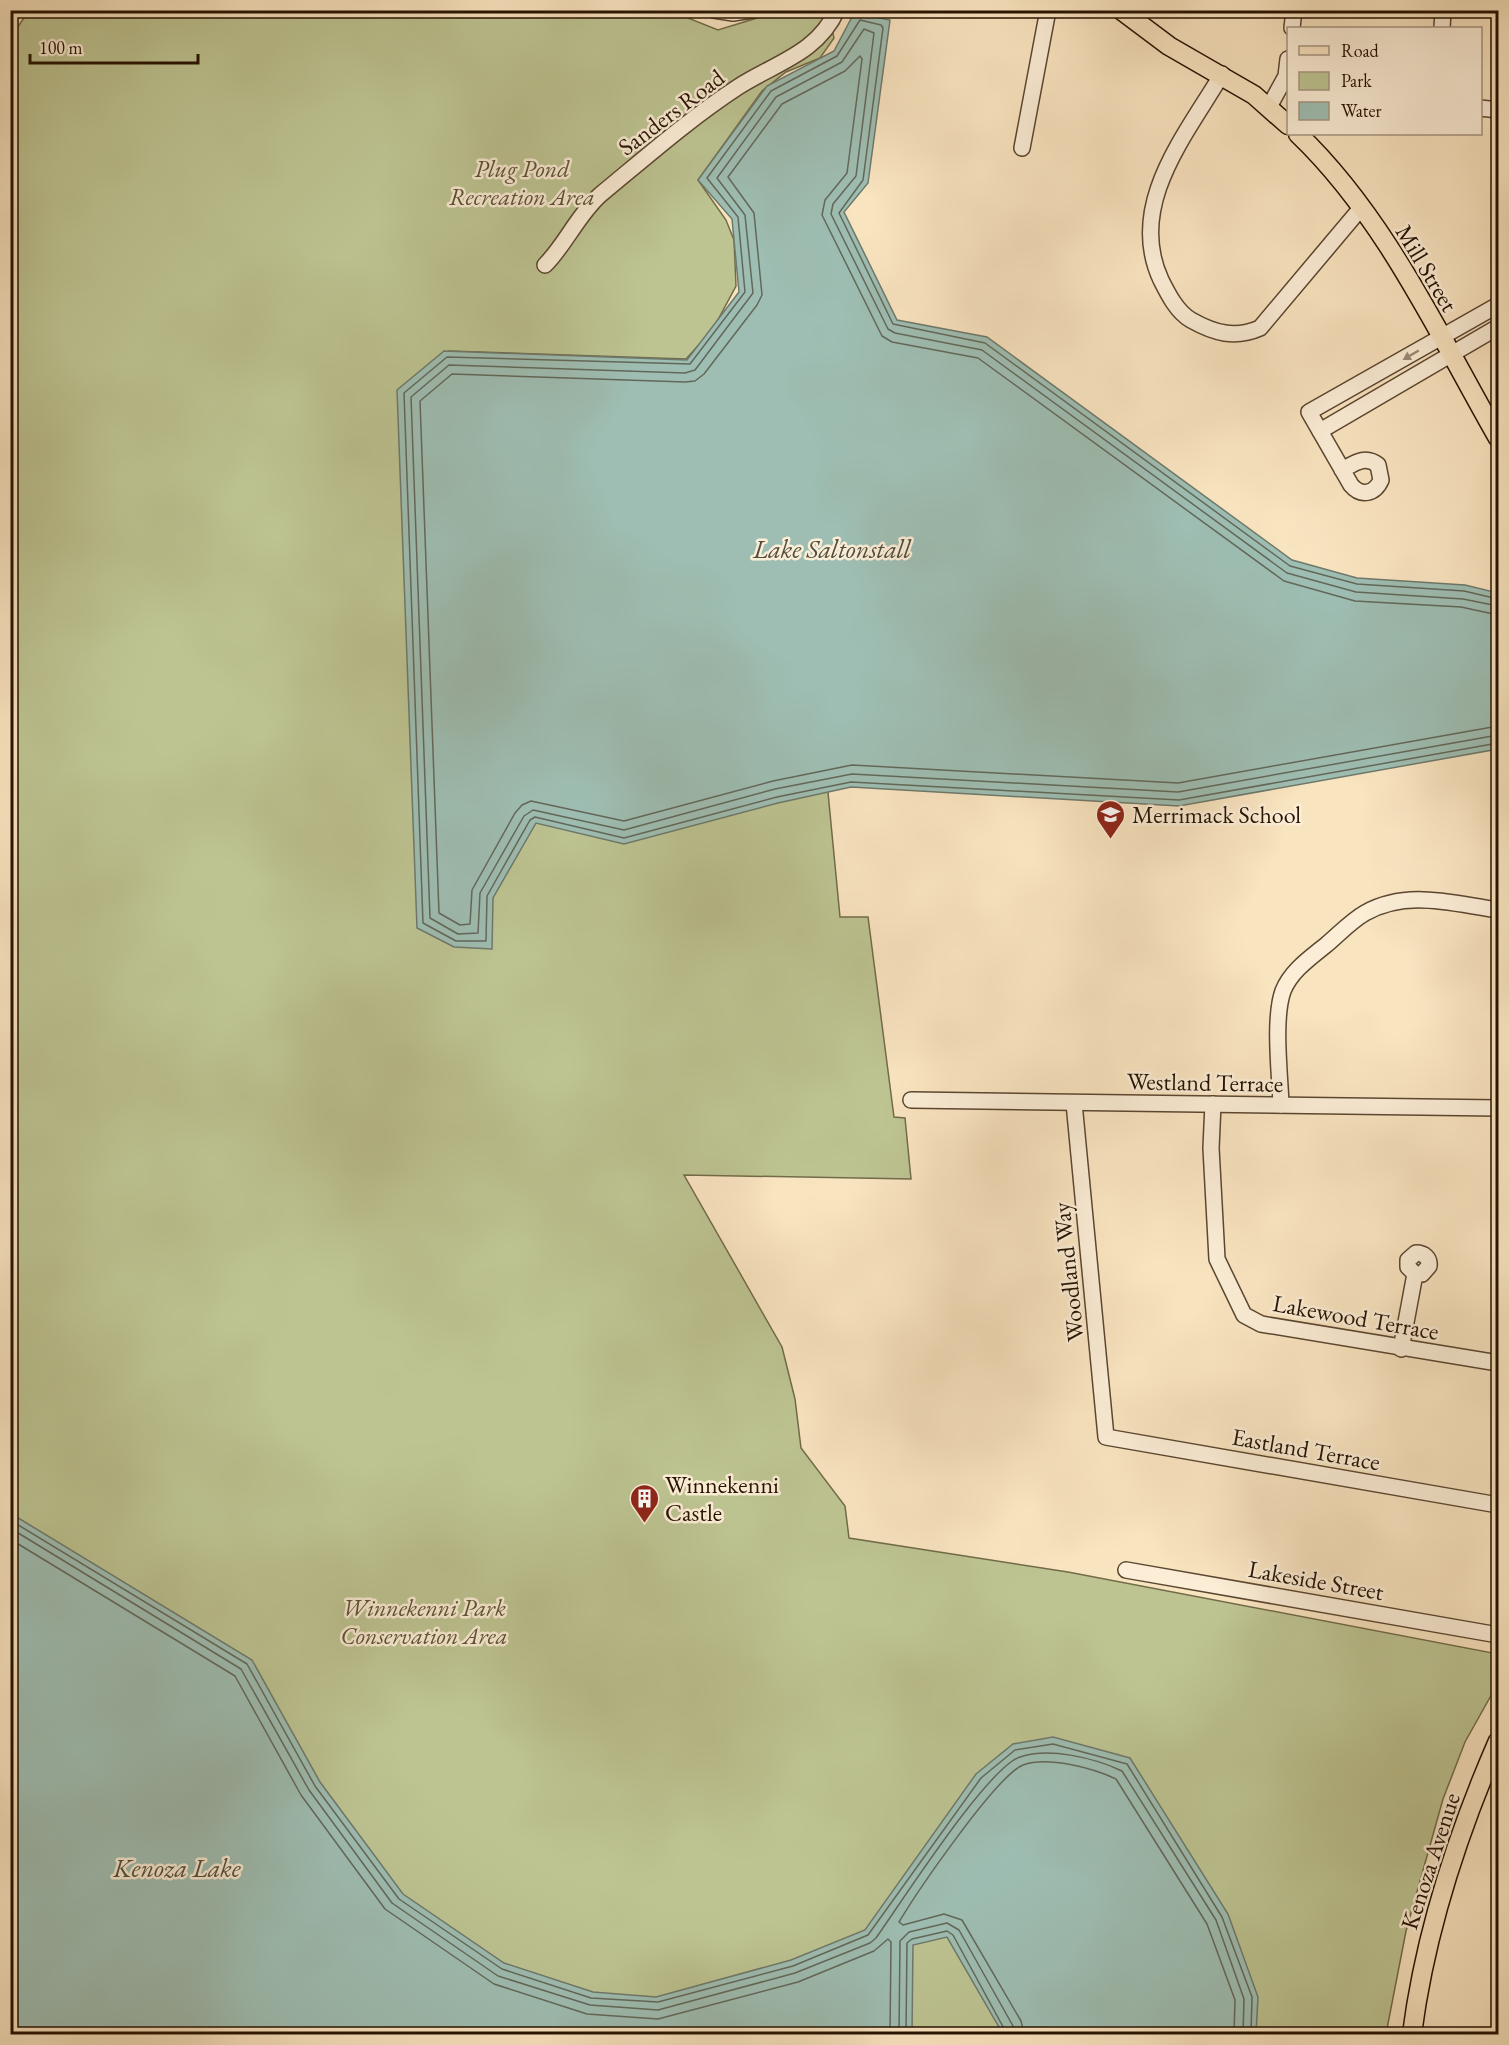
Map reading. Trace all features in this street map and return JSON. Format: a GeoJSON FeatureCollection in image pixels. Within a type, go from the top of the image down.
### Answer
{"type":"FeatureCollection","features":[{"type":"Feature","properties":{"kind":"main road"},"geometry":{"type":"LineString","coordinates":[[1120,10],[1138,16],[1170,46],[1221,74],[1269,107],[1287,124]]}},
{"type":"Feature","properties":{"kind":"main road","name":"Mill Street"},"geometry":{"type":"LineString","coordinates":[[1300,135],[1322,156],[1392,254],[1498,438]]}},
{"type":"Feature","properties":{"kind":"main road","name":"Kenoza Avenue"},"geometry":{"type":"LineString","coordinates":[[1412,2034],[1417,1996],[1436,1906],[1498,1741]]}},
{"type":"Feature","properties":{"kind":"street"},"geometry":{"type":"LineString","coordinates":[[714,10],[733,13],[752,10]]}},
{"type":"Feature","properties":{"kind":"street","name":"Sanders Road"},"geometry":{"type":"LineString","coordinates":[[545,265],[560,250],[585,209],[600,195],[739,87],[804,51],[818,40],[837,10]]}},
{"type":"Feature","properties":{"kind":"street"},"geometry":{"type":"LineString","coordinates":[[1022,148],[1048,10]]}},
{"type":"Feature","properties":{"kind":"street"},"geometry":{"type":"LineString","coordinates":[[1292,27],[1294,10]]}},
{"type":"Feature","properties":{"kind":"street"},"geometry":{"type":"LineString","coordinates":[[1442,27],[1443,10]]}},
{"type":"Feature","properties":{"kind":"street"},"geometry":{"type":"LineString","coordinates":[[1269,107],[1286,76],[1287,68]]}},
{"type":"Feature","properties":{"kind":"street"},"geometry":{"type":"LineString","coordinates":[[1221,74],[1173,154],[1157,188],[1151,219],[1152,249],[1156,269],[1168,294],[1186,317],[1205,328],[1228,334],[1244,334],[1260,327],[1361,208]]}},
{"type":"Feature","properties":{"kind":"street"},"geometry":{"type":"LineString","coordinates":[[1269,107],[1287,99]]}},
{"type":"Feature","properties":{"kind":"street"},"geometry":{"type":"LineString","coordinates":[[1482,108],[1498,110]]}},
{"type":"Feature","properties":{"kind":"street"},"geometry":{"type":"LineString","coordinates":[[1342,470],[1309,412],[1498,305]]}},
{"type":"Feature","properties":{"kind":"street"},"geometry":{"type":"LineString","coordinates":[[1320,431],[1498,327]]}},
{"type":"Feature","properties":{"kind":"street"},"geometry":{"type":"LineString","coordinates":[[1281,1105],[1278,1041],[1282,995],[1290,979],[1303,964],[1363,914],[1401,899],[1421,899],[1498,910]]}},
{"type":"Feature","properties":{"kind":"street","name":"Westland Terrace"},"geometry":{"type":"LineString","coordinates":[[910,1100],[1498,1108]]}},
{"type":"Feature","properties":{"kind":"street","name":"Woodland Way"},"geometry":{"type":"LineString","coordinates":[[1074,1103],[1106,1437]]}},
{"type":"Feature","properties":{"kind":"street","name":"Lakewood Terrace"},"geometry":{"type":"LineString","coordinates":[[1213,1104],[1211,1148],[1217,1258],[1244,1315],[1261,1324],[1498,1364]]}},
{"type":"Feature","properties":{"kind":"street"},"geometry":{"type":"LineString","coordinates":[[1401,1349],[1415,1274]]}},
{"type":"Feature","properties":{"kind":"street","name":"Eastland Terrace"},"geometry":{"type":"LineString","coordinates":[[1106,1437],[1498,1505]]}},
{"type":"Feature","properties":{"kind":"street","name":"Lakeside Street"},"geometry":{"type":"LineString","coordinates":[[1126,1570],[1498,1635]]}},
{"type":"Feature","properties":{"kind":"green space","name":"Winnekenni Park Conservation Area"},"geometry":{"type":"Polygon","coordinates":[[[29,10],[668,10],[718,30],[780,11],[828,11],[834,38],[820,58],[786,72],[762,91],[698,180],[726,220],[734,240],[736,286],[713,329],[686,359],[449,351],[433,361],[486,889],[533,810],[827,782],[840,917],[868,917],[894,1117],[905,1118],[911,1179],[684,1175],[782,1347],[795,1399],[801,1448],[845,1506],[849,1538],[1068,1572],[1498,1654],[1498,1683],[1465,1742],[1443,1799],[1406,1931],[1386,2034],[11,2034],[10,39],[29,10]]]}},
{"type":"Feature","properties":{"kind":"water","name":"Lake Saltonstall"},"geometry":{"type":"Polygon","coordinates":[[[854,13],[890,20],[868,183],[844,212],[897,320],[987,337],[1292,560],[1357,578],[1465,585],[1498,593],[1498,749],[1179,806],[851,787],[778,803],[624,844],[536,823],[493,898],[492,949],[454,947],[417,928],[397,390],[444,351],[687,360],[739,292],[732,219],[698,180],[767,86],[834,51],[854,13]]]}},
{"type":"Feature","properties":{"kind":"water","name":"Kenoza Lake"},"geometry":{"type":"Polygon","coordinates":[[[10,1513],[252,1660],[320,1782],[403,1894],[504,1963],[593,1992],[656,1997],[791,1960],[865,1930],[976,1774],[1013,1744],[1053,1737],[1130,1758],[1228,1914],[1258,1997],[1256,2034],[1003,2034],[947,1937],[913,1945],[912,2034],[11,2034],[10,1513]]]}},
{"type":"Feature","properties":{"kind":"place","name":"Merrimack School"},"geometry":{"type":"Point","coordinates":[1111,840]}},
{"type":"Feature","properties":{"kind":"place","name":"Winnekenni Castle"},"geometry":{"type":"Point","coordinates":[644,1524]}},
{"type":"Feature","properties":{"kind":"park label","name":"Plug Pond Recreation Area"},"geometry":{"type":"Point","coordinates":[522,182]}}]}
